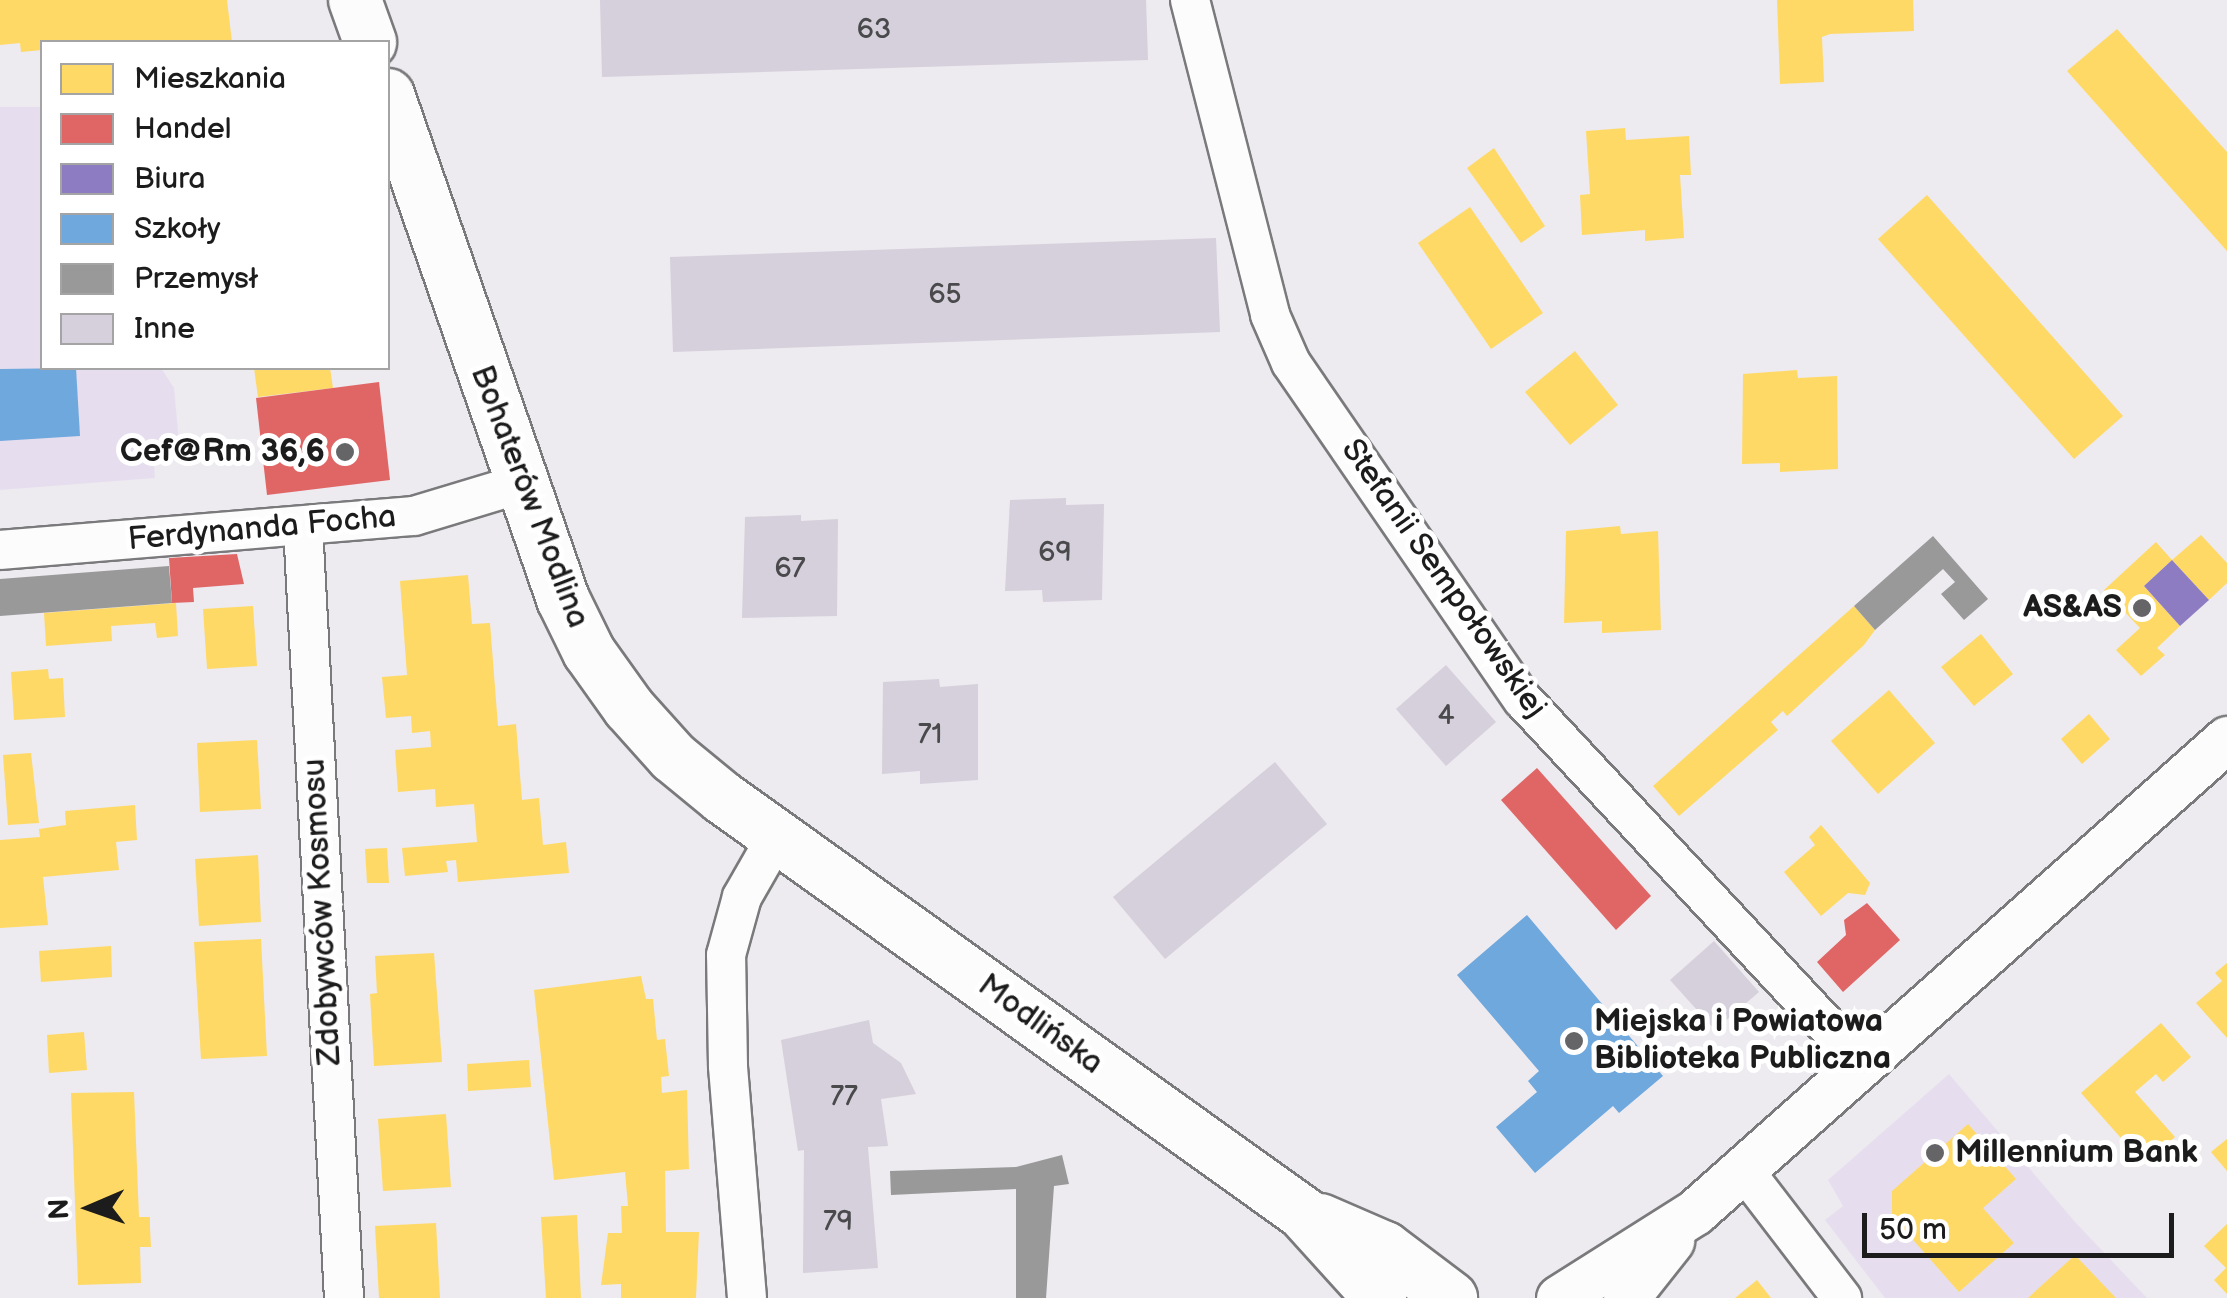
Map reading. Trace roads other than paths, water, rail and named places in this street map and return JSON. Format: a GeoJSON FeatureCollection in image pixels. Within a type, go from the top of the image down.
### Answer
{"type":"FeatureCollection","features":[{"type":"Feature","properties":{"kind":"main road"},"geometry":{"type":"LineString","coordinates":[[355,0],[369,40]]}},
{"type":"Feature","properties":{"kind":"main road","name":"Bohaterów Modlina"},"geometry":{"type":"LineString","coordinates":[[390,101],[520,484],[563,599],[589,652],[629,708],[673,758],[777,836]]}},
{"type":"Feature","properties":{"kind":"main road","name":"Modlińska"},"geometry":{"type":"LineString","coordinates":[[777,836],[1303,1214],[1380,1298]]}},
{"type":"Feature","properties":{"kind":"main road","name":"Modlińska"},"geometry":{"type":"LineString","coordinates":[[1303,1214],[1384,1248],[1451,1298]]}},
{"type":"Feature","properties":{"kind":"street","name":"Stefanii Sempołowskiej"},"geometry":{"type":"LineString","coordinates":[[1190,0],[1270,315],[1291,363],[1524,700],[1861,1063]]}},
{"type":"Feature","properties":{"kind":"street","name":"Ferdynanda Focha"},"geometry":{"type":"LineString","coordinates":[[0,550],[414,516],[520,484]]}},
{"type":"Feature","properties":{"kind":"street","name":"Zdobywców Kosmosu"},"geometry":{"type":"LineString","coordinates":[[302,526],[344,1298]]}},
{"type":"Feature","properties":{"kind":"street"},"geometry":{"type":"LineString","coordinates":[[1560,1298],[1694,1212],[2227,739]]}},
{"type":"Feature","properties":{"kind":"street"},"geometry":{"type":"LineString","coordinates":[[748,1298],[728,1066],[726,955],[742,897],[777,836]]}},
{"type":"Feature","properties":{"kind":"street"},"geometry":{"type":"LineString","coordinates":[[1743,1169],[1842,1298]]}},
{"type":"Feature","properties":{"kind":"street"},"geometry":{"type":"LineString","coordinates":[[1626,1298],[1694,1212]]}},
{"type":"Feature","properties":{"kind":"place","name":"Cef@Rm 36,6"},"geometry":{"type":"Point","coordinates":[345,452]}},
{"type":"Feature","properties":{"kind":"place","name":"AS&AS"},"geometry":{"type":"Point","coordinates":[2142,608]}},
{"type":"Feature","properties":{"kind":"place","name":"Miejska i Powiatowa Biblioteka Publiczna"},"geometry":{"type":"Point","coordinates":[1574,1041]}},
{"type":"Feature","properties":{"kind":"place","name":"Millennium Bank"},"geometry":{"type":"Point","coordinates":[1935,1153]}}]}
